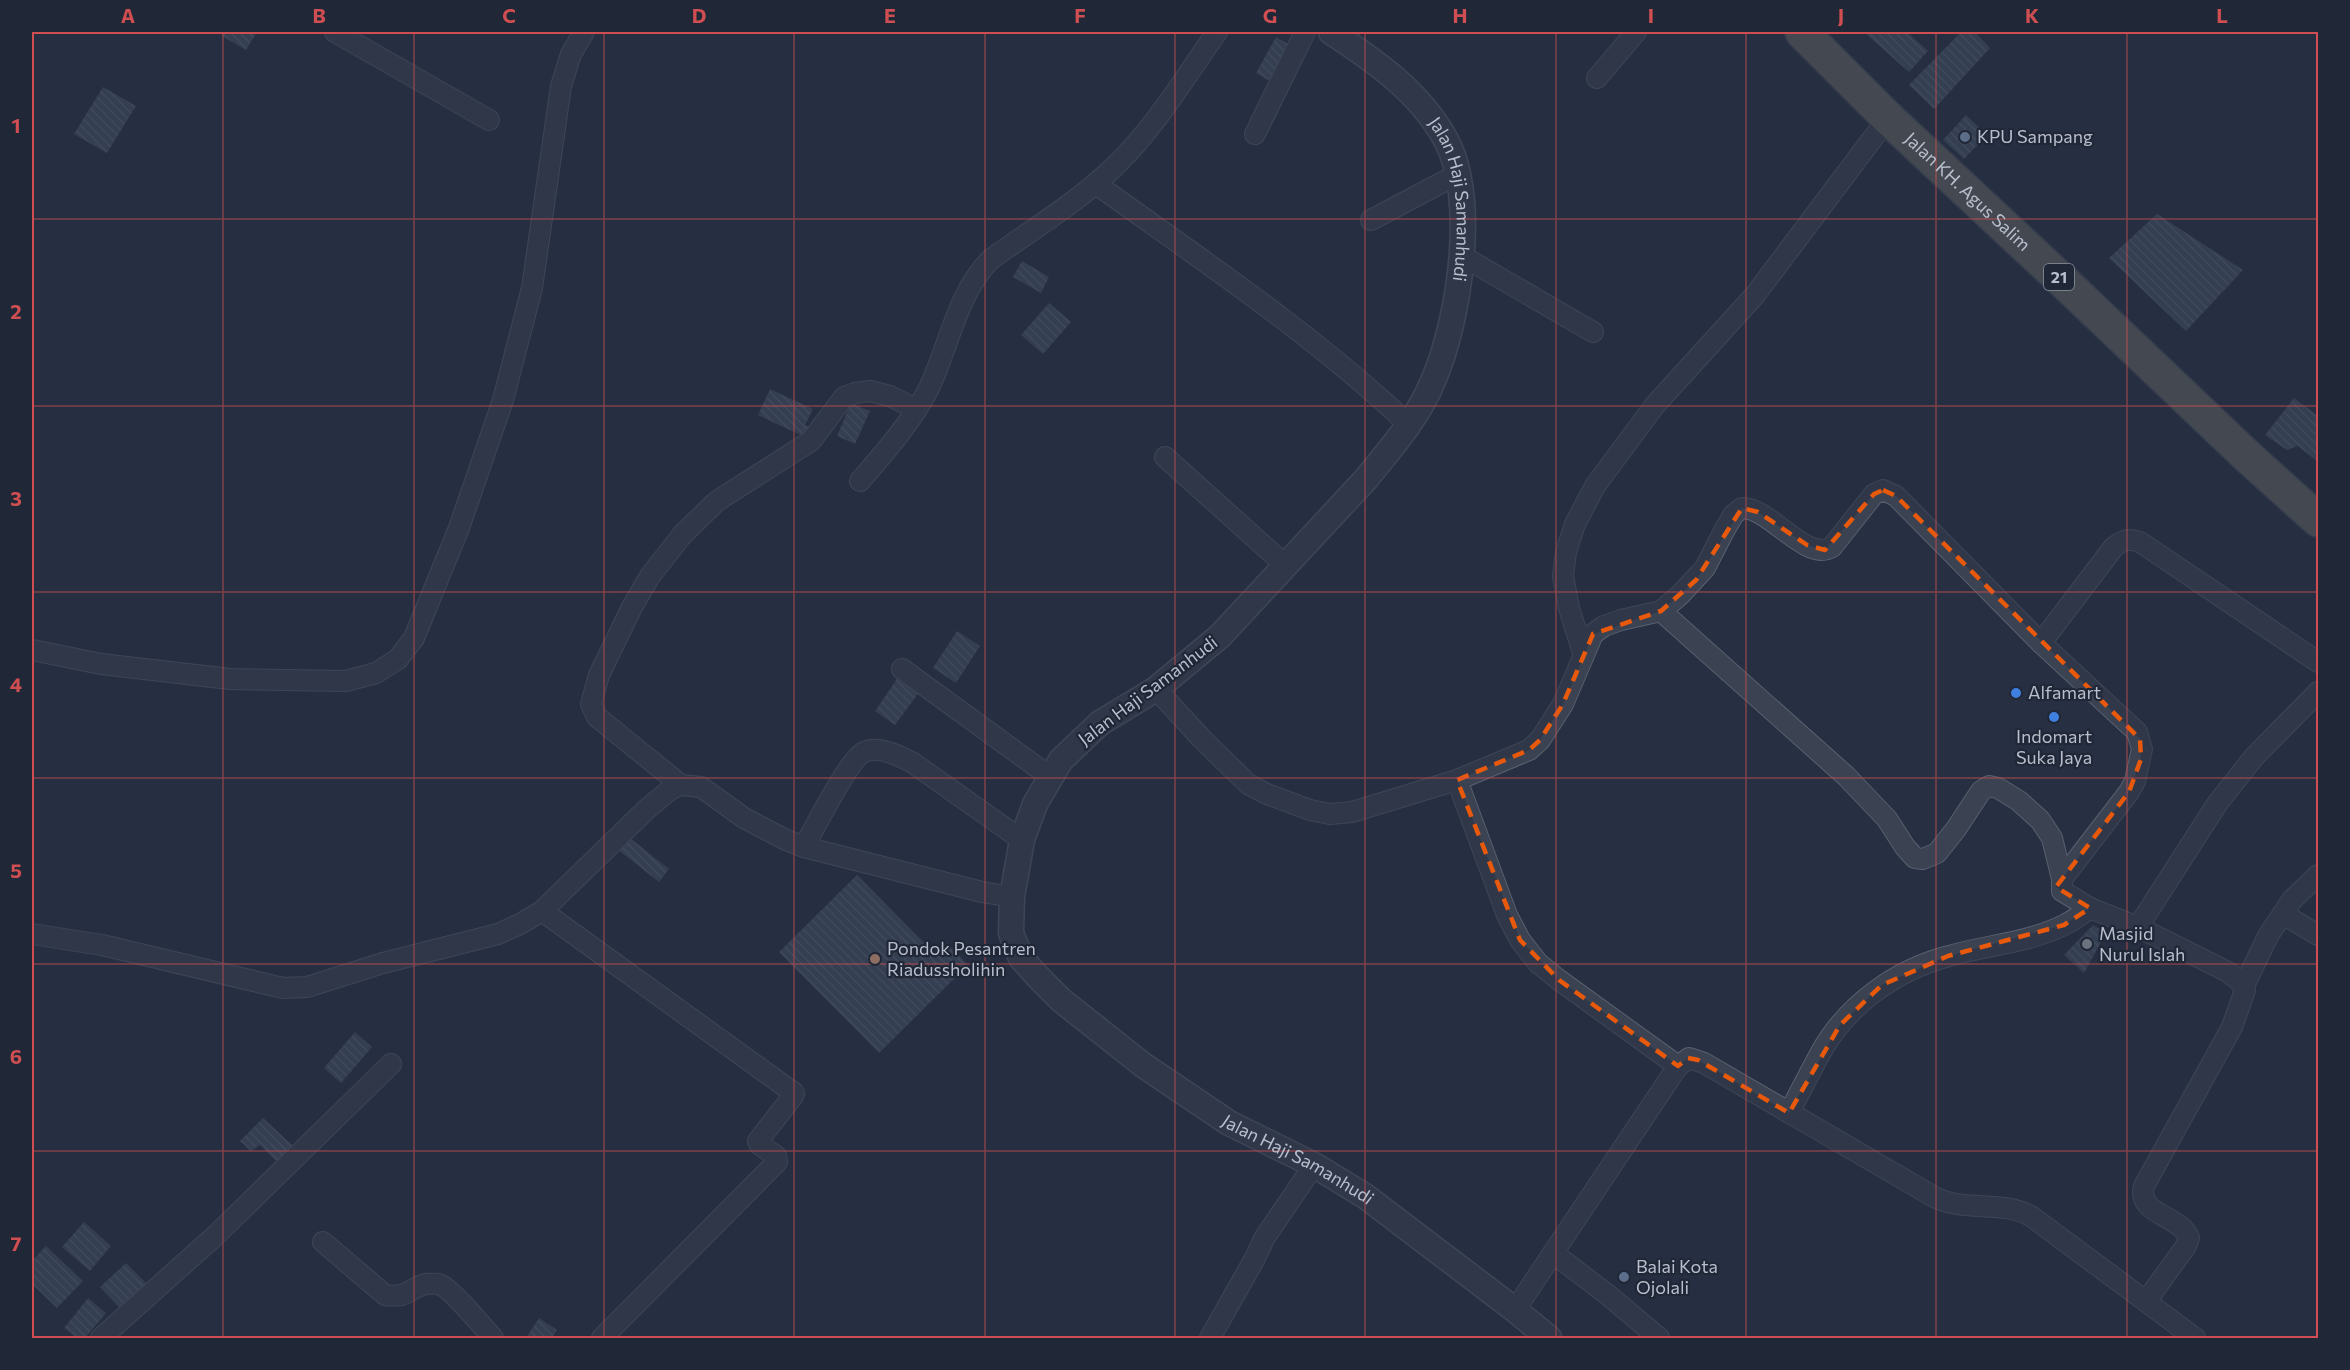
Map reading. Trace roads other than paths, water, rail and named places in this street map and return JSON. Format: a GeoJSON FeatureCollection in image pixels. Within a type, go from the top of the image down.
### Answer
{"type":"FeatureCollection","features":[{"type":"Feature","properties":{"kind":"highway","name":"Jalan KH. Agus Salim"},"geometry":{"type":"LineString","coordinates":[[1802,32],[1888,118],[2247,456],[2319,520]]}},
{"type":"Feature","properties":{"kind":"street"},"geometry":{"type":"LineString","coordinates":[[335,32],[489,120]]}},
{"type":"Feature","properties":{"kind":"street"},"geometry":{"type":"LineString","coordinates":[[32,650],[101,664],[230,679],[346,681],[376,673],[398,659],[414,638],[459,528],[503,400],[532,288],[561,86],[571,54],[584,32]]}},
{"type":"Feature","properties":{"kind":"street"},"geometry":{"type":"LineString","coordinates":[[860,481],[899,436],[916,409],[938,369],[966,295],[983,268],[999,253],[1096,184],[1118,164],[1141,138],[1216,32]]}},
{"type":"Feature","properties":{"kind":"street"},"geometry":{"type":"LineString","coordinates":[[1255,134],[1305,32]]}},
{"type":"Feature","properties":{"kind":"street","name":"Jalan Haji Samanhudi"},"geometry":{"type":"LineString","coordinates":[[1331,32],[1400,81],[1430,115],[1448,142],[1458,174],[1463,216],[1462,256],[1450,329],[1443,355],[1433,382],[1409,425],[1366,479],[1220,636],[1156,689],[1100,723],[1061,760],[1049,776],[1035,804],[1022,840],[1012,897],[1011,933],[1021,958],[1061,1000],[1186,1096],[1229,1123],[1314,1165],[1396,1218],[1549,1338]]}},
{"type":"Feature","properties":{"kind":"street"},"geometry":{"type":"LineString","coordinates":[[1597,78],[1636,32]]}},
{"type":"Feature","properties":{"kind":"street"},"geometry":{"type":"LineString","coordinates":[[1583,653],[1569,608],[1563,576],[1566,552],[1575,524],[1595,486],[1655,405],[1755,295],[1888,118]]}},
{"type":"Feature","properties":{"kind":"street"},"geometry":{"type":"LineString","coordinates":[[1371,220],[1458,174]]}},
{"type":"Feature","properties":{"kind":"street"},"geometry":{"type":"LineString","coordinates":[[1096,184],[1302,333],[1362,380],[1409,425]]}},
{"type":"Feature","properties":{"kind":"street"},"geometry":{"type":"LineString","coordinates":[[1462,256],[1593,332]]}},
{"type":"Feature","properties":{"kind":"street"},"geometry":{"type":"LineString","coordinates":[[681,786],[597,717],[591,704],[599,675],[615,638],[650,576],[683,534],[717,501],[811,441],[844,398],[855,393],[870,391],[890,396],[916,409]]}},
{"type":"Feature","properties":{"kind":"street"},"geometry":{"type":"LineString","coordinates":[[1165,457],[1285,565]]}},
{"type":"Feature","properties":{"kind":"street"},"geometry":{"type":"LineString","coordinates":[[1156,689],[1218,756],[1248,784],[1267,794],[1311,810],[1330,814],[1352,812],[1457,780],[1520,754],[1540,740],[1563,704],[1593,634],[1604,626],[1621,620],[1661,611],[1696,580],[1705,568],[1730,521],[1742,508],[1758,512],[1807,546],[1825,550],[1832,547],[1870,497],[1882,490],[1896,495],[2041,643],[2137,732],[2142,749],[2135,781],[2062,879]]}},
{"type":"Feature","properties":{"kind":"street"},"geometry":{"type":"LineString","coordinates":[[2041,643],[2113,548],[2124,540],[2133,539],[2319,662]]}},
{"type":"Feature","properties":{"kind":"street"},"geometry":{"type":"LineString","coordinates":[[1661,611],[1846,776],[1887,819],[1915,858],[1923,859],[1937,853],[1981,791],[1993,786],[2019,801],[2048,829],[2062,879],[2062,891],[2090,908],[2138,927],[2228,972],[2244,986]]}},
{"type":"Feature","properties":{"kind":"street"},"geometry":{"type":"LineString","coordinates":[[903,669],[1049,776]]}},
{"type":"Feature","properties":{"kind":"street"},"geometry":{"type":"LineString","coordinates":[[2138,927],[2217,804],[2254,757],[2319,692]]}},
{"type":"Feature","properties":{"kind":"street"},"geometry":{"type":"LineString","coordinates":[[804,847],[845,774],[858,756],[867,751],[900,756],[913,763],[1022,840]]}},
{"type":"Feature","properties":{"kind":"street"},"geometry":{"type":"LineString","coordinates":[[1457,780],[1507,915],[1520,940],[1538,963],[1559,980],[1678,1066]]}},
{"type":"Feature","properties":{"kind":"street"},"geometry":{"type":"LineString","coordinates":[[32,934],[102,945],[283,988],[307,987],[383,963],[498,934],[542,910],[648,808],[671,789],[681,786],[700,787],[744,818],[804,847],[982,892],[1012,897]]}},
{"type":"Feature","properties":{"kind":"street"},"geometry":{"type":"LineString","coordinates":[[2147,1300],[2186,1246],[2189,1238],[2181,1226],[2144,1201],[2144,1186],[2232,1027],[2245,995],[2244,986],[2268,936],[2292,900],[2319,874]]}},
{"type":"Feature","properties":{"kind":"street"},"geometry":{"type":"LineString","coordinates":[[1789,1113],[1822,1050],[1840,1025],[1882,985],[1909,971],[1948,956],[2025,939],[2064,925],[2090,908]]}},
{"type":"Feature","properties":{"kind":"street"},"geometry":{"type":"LineString","coordinates":[[542,910],[794,1092],[758,1141],[776,1156],[777,1162],[602,1338]]}},
{"type":"Feature","properties":{"kind":"street"},"geometry":{"type":"LineString","coordinates":[[2283,914],[2319,935]]}},
{"type":"Feature","properties":{"kind":"street"},"geometry":{"type":"LineString","coordinates":[[1515,1310],[1678,1066],[1686,1059],[1698,1060],[1947,1203],[1998,1206],[2020,1210],[2147,1300],[2195,1338]]}},
{"type":"Feature","properties":{"kind":"street"},"geometry":{"type":"LineString","coordinates":[[101,1338],[215,1236],[391,1065]]}},
{"type":"Feature","properties":{"kind":"street"},"geometry":{"type":"LineString","coordinates":[[1210,1338],[1265,1237],[1314,1165]]}},
{"type":"Feature","properties":{"kind":"street"},"geometry":{"type":"LineString","coordinates":[[323,1242],[385,1295],[408,1294],[425,1284],[439,1284],[493,1338]]}},
{"type":"Feature","properties":{"kind":"street"},"geometry":{"type":"LineString","coordinates":[[1553,1253],[1659,1338]]}},
{"type":"Feature","properties":{"kind":"place","name":"KPU Sampang"},"geometry":{"type":"Point","coordinates":[1965,137]}},
{"type":"Feature","properties":{"kind":"place","name":"Alfamart"},"geometry":{"type":"Point","coordinates":[2016,693]}},
{"type":"Feature","properties":{"kind":"place","name":"Indomart Suka Jaya"},"geometry":{"type":"Point","coordinates":[2054,717]}},
{"type":"Feature","properties":{"kind":"place","name":"Masjid Nurul Islah"},"geometry":{"type":"Point","coordinates":[2087,944]}},
{"type":"Feature","properties":{"kind":"place","name":"Pondok Pesantren Riadussholihin"},"geometry":{"type":"Point","coordinates":[875,959]}},
{"type":"Feature","properties":{"kind":"place","name":"Balai Kota Ojolali"},"geometry":{"type":"Point","coordinates":[1624,1277]}}]}
